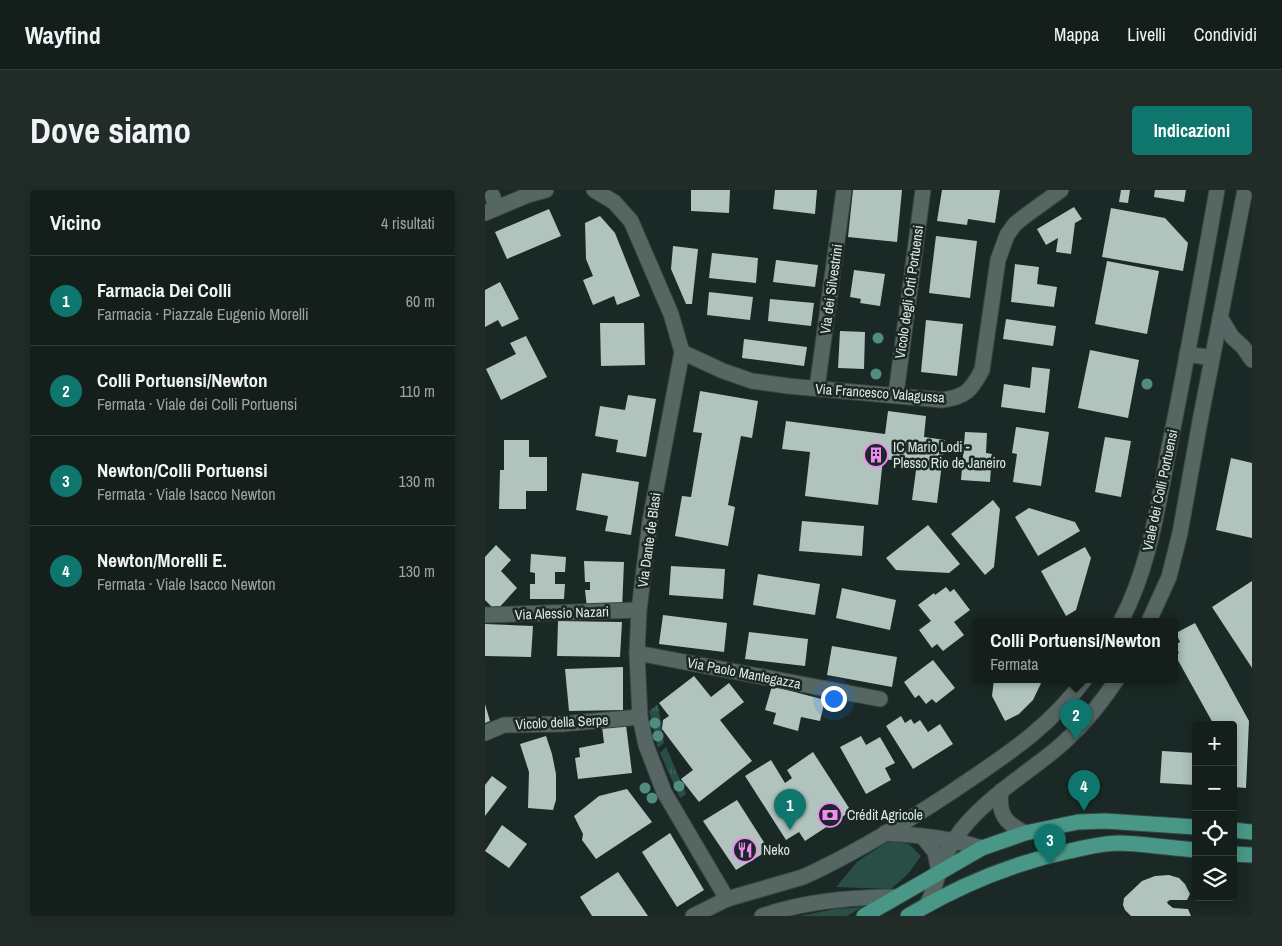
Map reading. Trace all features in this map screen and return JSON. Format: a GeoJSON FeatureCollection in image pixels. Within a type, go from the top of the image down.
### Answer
{"type":"FeatureCollection","features":[{"type":"Feature","properties":{"kind":"main road"},"geometry":{"type":"LineString","coordinates":[[865,916],[982,848],[1025,833],[1092,821],[1192,826]]}},
{"type":"Feature","properties":{"kind":"main road"},"geometry":{"type":"LineString","coordinates":[[1237,830],[1252,832]]}},
{"type":"Feature","properties":{"kind":"main road"},"geometry":{"type":"LineString","coordinates":[[908,916],[927,904],[1005,869],[1037,859],[1096,845],[1121,843],[1192,850]]}},
{"type":"Feature","properties":{"kind":"main road"},"geometry":{"type":"LineString","coordinates":[[1237,854],[1252,856]]}},
{"type":"Feature","properties":{"kind":"street"},"geometry":{"type":"LineString","coordinates":[[490,190],[491,211],[546,190]]}},
{"type":"Feature","properties":{"kind":"street","name":"Via Dante de Blasi"},"geometry":{"type":"LineString","coordinates":[[594,190],[614,202],[631,221],[671,314],[683,352],[650,521],[639,610],[637,653],[641,717],[651,762],[664,792],[727,899]]}},
{"type":"Feature","properties":{"kind":"street","name":"Via dei Silvestrini"},"geometry":{"type":"LineString","coordinates":[[817,388],[844,190]]}},
{"type":"Feature","properties":{"kind":"street","name":"Vicolo degli Orti Portuensi"},"geometry":{"type":"LineString","coordinates":[[896,394],[923,190]]}},
{"type":"Feature","properties":{"kind":"street","name":"Via Francesco Valagussa"},"geometry":{"type":"LineString","coordinates":[[683,352],[743,378],[766,383],[896,394],[942,400],[965,394],[975,384],[982,370],[998,260],[1007,235],[1015,224],[1061,190]]}},
{"type":"Feature","properties":{"kind":"street","name":"Viale dei Colli Portuensi"},"geometry":{"type":"LineString","coordinates":[[1122,618],[1137,587],[1146,558],[1187,354],[1217,190]]}},
{"type":"Feature","properties":{"kind":"street","name":"Viale dei Colli Portuensi"},"geometry":{"type":"LineString","coordinates":[[1150,618],[1173,564],[1219,317],[1245,190]]}},
{"type":"Feature","properties":{"kind":"street"},"geometry":{"type":"LineString","coordinates":[[1219,317],[1232,337],[1243,347],[1252,360]]}},
{"type":"Feature","properties":{"kind":"street"},"geometry":{"type":"LineString","coordinates":[[1187,354],[1212,358]]}},
{"type":"Feature","properties":{"kind":"street","name":"Via Alessio Nazari"},"geometry":{"type":"LineString","coordinates":[[485,615],[639,610]]}},
{"type":"Feature","properties":{"kind":"street","name":"Via Paolo Mantegazza"},"geometry":{"type":"LineString","coordinates":[[637,653],[880,699]]}},
{"type":"Feature","properties":{"kind":"street"},"geometry":{"type":"LineString","coordinates":[[693,916],[727,899],[803,877],[837,861],[919,814],[1019,746],[1048,722],[1082,683]]}},
{"type":"Feature","properties":{"kind":"street"},"geometry":{"type":"LineString","coordinates":[[927,904],[954,840],[973,817],[1001,791],[1069,738],[1096,708],[1114,683]]}},
{"type":"Feature","properties":{"kind":"street","name":"Vicolo della Serpe"},"geometry":{"type":"LineString","coordinates":[[485,733],[505,725],[561,724],[641,717]]}},
{"type":"Feature","properties":{"kind":"street"},"geometry":{"type":"LineString","coordinates":[[1001,791],[1001,806],[1005,819],[1025,833]]}},
{"type":"Feature","properties":{"kind":"street"},"geometry":{"type":"LineString","coordinates":[[885,833],[954,840],[982,848]]}},
{"type":"Feature","properties":{"kind":"street"},"geometry":{"type":"LineString","coordinates":[[923,836],[935,852],[939,872]]}},
{"type":"Feature","properties":{"kind":"street"},"geometry":{"type":"LineString","coordinates":[[762,916],[816,903],[849,898],[895,897]]}},
{"type":"Feature","properties":{"kind":"green space"},"geometry":{"type":"Polygon","coordinates":[[[658,704],[664,743],[658,748],[649,711],[658,704]]]}},
{"type":"Feature","properties":{"kind":"green space"},"geometry":{"type":"Polygon","coordinates":[[[666,747],[686,794],[680,798],[660,753],[666,747]]]}},
{"type":"Feature","properties":{"kind":"green space"},"geometry":{"type":"Polygon","coordinates":[[[889,841],[909,844],[921,856],[908,874],[891,889],[836,887],[858,861],[889,841]]]}},
{"type":"Feature","properties":{"kind":"green space"},"geometry":{"type":"Polygon","coordinates":[[[862,907],[847,916],[799,916],[835,909],[862,907]]]}},
{"type":"Feature","properties":{"kind":"building"},"geometry":{"type":"Polygon","coordinates":[[[691,190],[730,190],[729,213],[691,211],[691,190]]]}},
{"type":"Feature","properties":{"kind":"building"},"geometry":{"type":"Polygon","coordinates":[[[775,190],[817,190],[815,214],[773,209],[775,190]]]}},
{"type":"Feature","properties":{"kind":"building"},"geometry":{"type":"Polygon","coordinates":[[[853,190],[902,190],[897,242],[848,237],[853,190]]]}},
{"type":"Feature","properties":{"kind":"building"},"geometry":{"type":"Polygon","coordinates":[[[942,190],[1000,190],[995,223],[968,219],[967,225],[937,221],[942,190]]]}},
{"type":"Feature","properties":{"kind":"building"},"geometry":{"type":"Polygon","coordinates":[[[1121,190],[1130,190],[1128,203],[1119,202],[1121,190]]]}},
{"type":"Feature","properties":{"kind":"building"},"geometry":{"type":"Polygon","coordinates":[[[1155,190],[1186,190],[1184,202],[1154,197],[1155,190]]]}},
{"type":"Feature","properties":{"kind":"building"},"geometry":{"type":"Polygon","coordinates":[[[1074,207],[1082,219],[1075,223],[1071,254],[1056,252],[1058,238],[1046,245],[1037,229],[1074,207]]]}},
{"type":"Feature","properties":{"kind":"building"},"geometry":{"type":"Polygon","coordinates":[[[1111,208],[1165,218],[1188,243],[1183,271],[1102,257],[1111,208]]]}},
{"type":"Feature","properties":{"kind":"building"},"geometry":{"type":"Polygon","coordinates":[[[549,209],[561,236],[507,259],[495,232],[549,209]]]}},
{"type":"Feature","properties":{"kind":"building"},"geometry":{"type":"Polygon","coordinates":[[[600,216],[615,233],[640,296],[617,305],[614,296],[593,305],[583,280],[593,276],[586,259],[585,223],[600,216]]]}},
{"type":"Feature","properties":{"kind":"building"},"geometry":{"type":"Polygon","coordinates":[[[936,236],[977,241],[970,298],[929,293],[936,236]]]}},
{"type":"Feature","properties":{"kind":"building"},"geometry":{"type":"Polygon","coordinates":[[[673,246],[698,249],[692,304],[686,304],[671,269],[673,246]]]}},
{"type":"Feature","properties":{"kind":"building"},"geometry":{"type":"Polygon","coordinates":[[[712,253],[758,258],[756,283],[709,278],[712,253]]]}},
{"type":"Feature","properties":{"kind":"building"},"geometry":{"type":"Polygon","coordinates":[[[776,260],[818,265],[815,287],[773,282],[776,260]]]}},
{"type":"Feature","properties":{"kind":"building"},"geometry":{"type":"Polygon","coordinates":[[[1107,261],[1159,271],[1147,334],[1095,324],[1107,261]]]}},
{"type":"Feature","properties":{"kind":"building"},"geometry":{"type":"Polygon","coordinates":[[[1015,264],[1039,267],[1037,284],[1057,287],[1054,307],[1011,302],[1015,264]]]}},
{"type":"Feature","properties":{"kind":"building"},"geometry":{"type":"Polygon","coordinates":[[[854,270],[885,274],[880,306],[860,303],[861,299],[850,297],[854,270]]]}},
{"type":"Feature","properties":{"kind":"building"},"geometry":{"type":"Polygon","coordinates":[[[500,282],[519,319],[502,327],[498,320],[485,327],[485,290],[500,282]]]}},
{"type":"Feature","properties":{"kind":"building"},"geometry":{"type":"Polygon","coordinates":[[[709,292],[753,297],[750,320],[707,315],[709,292]]]}},
{"type":"Feature","properties":{"kind":"building"},"geometry":{"type":"Polygon","coordinates":[[[770,299],[814,303],[811,326],[768,321],[770,299]]]}},
{"type":"Feature","properties":{"kind":"building"},"geometry":{"type":"Polygon","coordinates":[[[1006,319],[1056,326],[1053,346],[1003,339],[1006,319]]]}},
{"type":"Feature","properties":{"kind":"building"},"geometry":{"type":"Polygon","coordinates":[[[926,320],[963,324],[957,376],[921,372],[926,320]]]}},
{"type":"Feature","properties":{"kind":"building"},"geometry":{"type":"Polygon","coordinates":[[[600,323],[644,323],[645,365],[601,366],[600,323]]]}},
{"type":"Feature","properties":{"kind":"building"},"geometry":{"type":"Polygon","coordinates":[[[840,331],[865,332],[864,369],[838,368],[840,331]]]}},
{"type":"Feature","properties":{"kind":"building"},"geometry":{"type":"Polygon","coordinates":[[[526,336],[547,377],[501,400],[486,369],[516,354],[510,343],[526,336]]]}},
{"type":"Feature","properties":{"kind":"building"},"geometry":{"type":"Polygon","coordinates":[[[744,339],[807,347],[804,366],[742,358],[744,339]]]}},
{"type":"Feature","properties":{"kind":"building"},"geometry":{"type":"Polygon","coordinates":[[[1090,350],[1139,360],[1128,418],[1078,408],[1090,350]]]}},
{"type":"Feature","properties":{"kind":"building"},"geometry":{"type":"Polygon","coordinates":[[[1032,367],[1050,369],[1045,413],[1001,407],[1004,384],[1030,388],[1032,367]]]}},
{"type":"Feature","properties":{"kind":"building"},"geometry":{"type":"Polygon","coordinates":[[[700,391],[758,401],[752,438],[741,436],[728,505],[735,507],[728,546],[675,536],[682,496],[691,497],[702,433],[693,432],[700,391]]]}},
{"type":"Feature","properties":{"kind":"building"},"geometry":{"type":"Polygon","coordinates":[[[628,395],[656,399],[646,457],[616,452],[618,440],[595,436],[600,406],[625,410],[628,395]]]}},
{"type":"Feature","properties":{"kind":"building","name":"IC Mario Lodi - Plesso Rio de Janeiro"},"geometry":{"type":"Polygon","coordinates":[[[888,411],[926,416],[924,437],[945,440],[937,503],[912,500],[917,463],[883,459],[878,505],[805,496],[810,452],[782,449],[786,421],[885,434],[888,411]]]}},
{"type":"Feature","properties":{"kind":"building"},"geometry":{"type":"Polygon","coordinates":[[[1016,427],[1049,432],[1041,486],[1013,482],[1017,454],[1012,453],[1016,427]]]}},
{"type":"Feature","properties":{"kind":"building"},"geometry":{"type":"Polygon","coordinates":[[[965,432],[987,433],[986,453],[992,454],[990,482],[961,480],[965,432]]]}},
{"type":"Feature","properties":{"kind":"building"},"geometry":{"type":"Polygon","coordinates":[[[1105,437],[1131,441],[1121,497],[1095,492],[1105,437]]]}},
{"type":"Feature","properties":{"kind":"building"},"geometry":{"type":"Polygon","coordinates":[[[504,440],[529,440],[529,457],[547,457],[547,491],[526,491],[526,509],[499,509],[500,470],[504,470],[504,440]]]}},
{"type":"Feature","properties":{"kind":"building"},"geometry":{"type":"Polygon","coordinates":[[[1231,458],[1252,463],[1252,538],[1216,530],[1231,458]]]}},
{"type":"Feature","properties":{"kind":"building"},"geometry":{"type":"Polygon","coordinates":[[[582,473],[639,482],[631,535],[605,531],[608,516],[576,510],[582,473]]]}},
{"type":"Feature","properties":{"kind":"building"},"geometry":{"type":"Polygon","coordinates":[[[993,500],[1000,509],[994,567],[985,575],[951,534],[993,500]]]}},
{"type":"Feature","properties":{"kind":"building"},"geometry":{"type":"Polygon","coordinates":[[[1029,508],[1075,522],[1080,531],[1038,556],[1015,517],[1029,508]]]}},
{"type":"Feature","properties":{"kind":"building"},"geometry":{"type":"Polygon","coordinates":[[[802,521],[864,526],[862,556],[799,551],[802,521]]]}},
{"type":"Feature","properties":{"kind":"building"},"geometry":{"type":"Polygon","coordinates":[[[928,525],[960,564],[949,573],[896,570],[886,558],[928,525]]]}},
{"type":"Feature","properties":{"kind":"building"},"geometry":{"type":"Polygon","coordinates":[[[496,545],[511,560],[501,571],[517,588],[496,611],[485,600],[485,557],[496,545]]]}},
{"type":"Feature","properties":{"kind":"building"},"geometry":{"type":"Polygon","coordinates":[[[1085,547],[1091,558],[1076,610],[1066,616],[1041,571],[1085,547]]]}},
{"type":"Feature","properties":{"kind":"building"},"geometry":{"type":"Polygon","coordinates":[[[531,554],[566,557],[565,572],[555,572],[555,584],[565,584],[564,599],[530,599],[530,584],[535,584],[535,573],[530,572],[531,554]]]}},
{"type":"Feature","properties":{"kind":"building"},"geometry":{"type":"Polygon","coordinates":[[[584,561],[624,562],[622,609],[587,608],[585,590],[590,590],[590,582],[585,582],[584,561]]]}},
{"type":"Feature","properties":{"kind":"building"},"geometry":{"type":"Polygon","coordinates":[[[671,566],[725,569],[723,599],[669,595],[671,566]]]}},
{"type":"Feature","properties":{"kind":"building"},"geometry":{"type":"Polygon","coordinates":[[[758,574],[820,584],[815,615],[753,605],[758,574]]]}},
{"type":"Feature","properties":{"kind":"building"},"geometry":{"type":"Polygon","coordinates":[[[1252,581],[1252,668],[1212,607],[1252,581]]]}},
{"type":"Feature","properties":{"kind":"building"},"geometry":{"type":"Polygon","coordinates":[[[946,587],[950,592],[954,589],[970,610],[954,622],[964,635],[943,651],[937,644],[932,648],[919,630],[931,621],[918,605],[946,587]]]}},
{"type":"Feature","properties":{"kind":"building"},"geometry":{"type":"Polygon","coordinates":[[[842,588],[896,600],[890,630],[836,618],[842,588]]]}},
{"type":"Feature","properties":{"kind":"building"},"geometry":{"type":"Polygon","coordinates":[[[663,615],[727,623],[724,652],[659,644],[663,615]]]}},
{"type":"Feature","properties":{"kind":"building"},"geometry":{"type":"Polygon","coordinates":[[[558,621],[622,622],[620,657],[557,656],[558,621]]]}},
{"type":"Feature","properties":{"kind":"building"},"geometry":{"type":"Polygon","coordinates":[[[1195,623],[1249,721],[1246,788],[1237,787],[1237,721],[1212,721],[1178,660],[1178,643],[1180,642],[1178,632],[1195,623]]]}},
{"type":"Feature","properties":{"kind":"building"},"geometry":{"type":"Polygon","coordinates":[[[485,624],[533,626],[531,657],[485,656],[485,624]]]}},
{"type":"Feature","properties":{"kind":"building"},"geometry":{"type":"Polygon","coordinates":[[[749,632],[808,639],[805,666],[745,659],[749,632]]]}},
{"type":"Feature","properties":{"kind":"building"},"geometry":{"type":"Polygon","coordinates":[[[832,646],[897,657],[892,687],[827,675],[832,646]]]}},
{"type":"Feature","properties":{"kind":"building"},"geometry":{"type":"Polygon","coordinates":[[[933,660],[955,688],[936,703],[932,699],[926,704],[919,695],[915,698],[904,682],[933,660]]]}},
{"type":"Feature","properties":{"kind":"building"},"geometry":{"type":"Polygon","coordinates":[[[623,667],[623,710],[569,711],[565,669],[623,667]]]}},
{"type":"Feature","properties":{"kind":"building"},"geometry":{"type":"Polygon","coordinates":[[[694,676],[711,697],[729,683],[744,702],[720,720],[752,761],[699,802],[681,779],[693,770],[662,729],[663,720],[669,716],[659,703],[694,676]]]}},
{"type":"Feature","properties":{"kind":"building"},"geometry":{"type":"Polygon","coordinates":[[[994,683],[1041,683],[1033,700],[1019,714],[1005,721],[992,696],[994,683]]]}},
{"type":"Feature","properties":{"kind":"building"},"geometry":{"type":"Polygon","coordinates":[[[772,686],[825,700],[820,721],[801,717],[798,731],[773,724],[776,713],[765,710],[772,686]]]}},
{"type":"Feature","properties":{"kind":"building"},"geometry":{"type":"Polygon","coordinates":[[[485,704],[490,721],[485,723],[485,704]]]}},
{"type":"Feature","properties":{"kind":"building"},"geometry":{"type":"Polygon","coordinates":[[[901,716],[905,723],[911,719],[914,724],[920,720],[928,732],[940,724],[953,744],[913,769],[886,726],[901,716]]]}},
{"type":"Feature","properties":{"kind":"building"},"geometry":{"type":"Polygon","coordinates":[[[626,725],[632,773],[578,779],[575,758],[580,757],[579,748],[604,743],[602,726],[626,725]]]}},
{"type":"Feature","properties":{"kind":"building"},"geometry":{"type":"Polygon","coordinates":[[[546,736],[556,774],[556,800],[553,810],[528,808],[529,772],[520,744],[546,736]]]}},
{"type":"Feature","properties":{"kind":"building"},"geometry":{"type":"Polygon","coordinates":[[[861,736],[866,745],[880,737],[895,763],[885,768],[891,780],[866,794],[840,747],[861,736]]]}},
{"type":"Feature","properties":{"kind":"building"},"geometry":{"type":"Polygon","coordinates":[[[1162,751],[1192,753],[1192,785],[1160,783],[1162,751]]]}},
{"type":"Feature","properties":{"kind":"building"},"geometry":{"type":"Polygon","coordinates":[[[813,752],[851,811],[805,841],[799,832],[786,840],[745,776],[771,760],[785,783],[792,778],[787,770],[813,752]]]}},
{"type":"Feature","properties":{"kind":"building"},"geometry":{"type":"Polygon","coordinates":[[[492,776],[507,787],[485,816],[485,785],[492,776]]]}},
{"type":"Feature","properties":{"kind":"building"},"geometry":{"type":"Polygon","coordinates":[[[627,789],[652,822],[596,859],[582,840],[583,834],[574,816],[599,796],[627,789]]]}},
{"type":"Feature","properties":{"kind":"building"},"geometry":{"type":"Polygon","coordinates":[[[737,800],[769,850],[736,870],[703,821],[737,800]]]}},
{"type":"Feature","properties":{"kind":"building"},"geometry":{"type":"Polygon","coordinates":[[[502,825],[527,844],[509,868],[485,851],[502,825]]]}},
{"type":"Feature","properties":{"kind":"building"},"geometry":{"type":"Polygon","coordinates":[[[670,833],[704,890],[677,907],[642,852],[670,833]]]}},
{"type":"Feature","properties":{"kind":"building"},"geometry":{"type":"Polygon","coordinates":[[[618,872],[648,916],[592,916],[580,897],[618,872]]]}},
{"type":"Feature","properties":{"kind":"building"},"geometry":{"type":"Polygon","coordinates":[[[1169,875],[1179,878],[1185,884],[1190,894],[1187,900],[1170,900],[1167,902],[1168,904],[1173,908],[1188,909],[1191,916],[1131,916],[1125,910],[1123,905],[1124,898],[1142,881],[1155,876],[1169,875]]]}},
{"type":"Feature","properties":{"kind":"place","name":"IC Mario Lodi - Plesso Rio de Janeiro"},"geometry":{"type":"Point","coordinates":[876,455]}},
{"type":"Feature","properties":{"kind":"place","name":"Colli Portuensi/Newton"},"geometry":{"type":"Point","coordinates":[1076,740]}},
{"type":"Feature","properties":{"kind":"place","name":"Newton/Morelli E."},"geometry":{"type":"Point","coordinates":[1084,811]}},
{"type":"Feature","properties":{"kind":"place","name":"Crédit Agricole"},"geometry":{"type":"Point","coordinates":[830,815]}},
{"type":"Feature","properties":{"kind":"place","name":"Farmacia Dei Colli"},"geometry":{"type":"Point","coordinates":[790,830]}},
{"type":"Feature","properties":{"kind":"place","name":"Neko"},"geometry":{"type":"Point","coordinates":[745,850]}},
{"type":"Feature","properties":{"kind":"place","name":"Newton/Colli Portuensi"},"geometry":{"type":"Point","coordinates":[1050,865]}}]}
